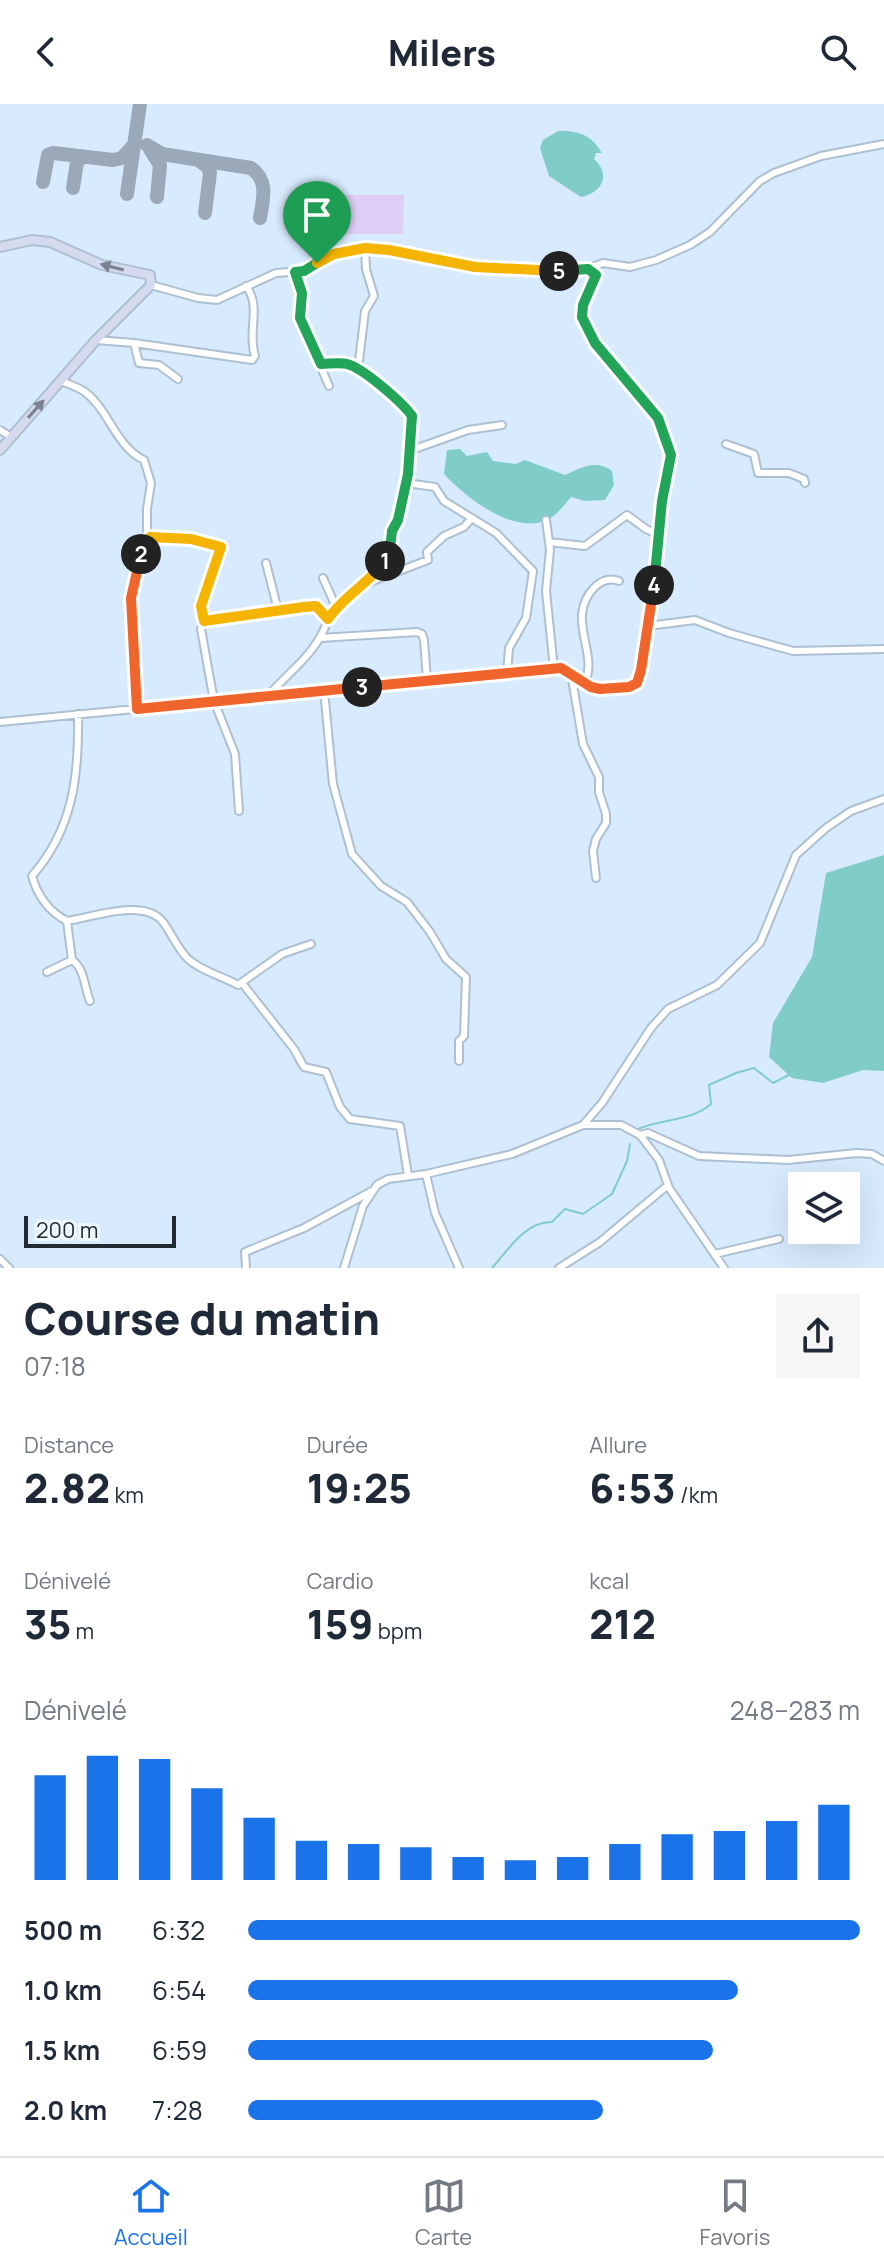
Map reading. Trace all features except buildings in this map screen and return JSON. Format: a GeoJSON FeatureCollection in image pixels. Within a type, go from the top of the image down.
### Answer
{"type":"FeatureCollection","features":[{"type":"Feature","properties":{"kind":"main road"},"geometry":{"type":"LineString","coordinates":[[0,247],[32,240],[50,242],[102,265],[150,275],[151,285],[96,340],[0,450]]}},
{"type":"Feature","properties":{"kind":"street"},"geometry":{"type":"LineString","coordinates":[[151,285],[217,300],[276,273],[304,271],[334,254],[365,248],[475,267],[549,271],[588,269],[603,263],[630,267],[656,260],[710,232],[760,181],[774,173],[821,156],[884,144]]}},
{"type":"Feature","properties":{"kind":"street"},"geometry":{"type":"LineString","coordinates":[[358,369],[365,311],[374,296],[366,269],[365,248]]}},
{"type":"Feature","properties":{"kind":"street"},"geometry":{"type":"LineString","coordinates":[[0,722],[561,668],[600,689],[629,687],[637,683],[648,626],[671,455],[658,418],[587,330],[582,317],[583,305],[596,275],[588,269]]}},
{"type":"Feature","properties":{"kind":"street"},"geometry":{"type":"LineString","coordinates":[[295,272],[302,293],[300,318],[329,386]]}},
{"type":"Feature","properties":{"kind":"street"},"geometry":{"type":"LineString","coordinates":[[96,340],[252,360],[255,356],[250,333],[253,298],[246,286]]}},
{"type":"Feature","properties":{"kind":"street"},"geometry":{"type":"LineString","coordinates":[[134,343],[139,363],[159,365],[178,379]]}},
{"type":"Feature","properties":{"kind":"street"},"geometry":{"type":"LineString","coordinates":[[268,696],[299,667],[320,638],[336,607],[384,563],[406,483],[412,416],[390,392],[358,369],[346,364],[321,364]]}},
{"type":"Feature","properties":{"kind":"street"},"geometry":{"type":"LineString","coordinates":[[61,381],[88,394],[133,455],[144,460],[151,483],[147,541]]}},
{"type":"Feature","properties":{"kind":"street"},"geometry":{"type":"LineString","coordinates":[[409,451],[468,430],[502,425]]}},
{"type":"Feature","properties":{"kind":"street"},"geometry":{"type":"LineString","coordinates":[[0,430],[11,437]]}},
{"type":"Feature","properties":{"kind":"street"},"geometry":{"type":"LineString","coordinates":[[726,444],[754,454],[758,473],[789,473],[804,479],[805,483]]}},
{"type":"Feature","properties":{"kind":"street"},"geometry":{"type":"LineString","coordinates":[[406,483],[435,487],[444,501],[496,533],[533,571],[526,618],[511,640],[507,674]]}},
{"type":"Feature","properties":{"kind":"street"},"geometry":{"type":"LineString","coordinates":[[549,542],[585,546],[627,515],[659,535]]}},
{"type":"Feature","properties":{"kind":"street"},"geometry":{"type":"LineString","coordinates":[[363,584],[428,560],[427,552],[433,546],[472,518]]}},
{"type":"Feature","properties":{"kind":"street"},"geometry":{"type":"LineString","coordinates":[[546,520],[549,542],[546,591],[554,669]]}},
{"type":"Feature","properties":{"kind":"street"},"geometry":{"type":"LineString","coordinates":[[137,709],[131,598],[142,549],[150,537],[168,536],[195,539],[221,547],[201,606],[204,621],[201,629],[214,701],[235,754],[239,811]]}},
{"type":"Feature","properties":{"kind":"street"},"geometry":{"type":"LineString","coordinates":[[266,563],[278,610]]}},
{"type":"Feature","properties":{"kind":"street"},"geometry":{"type":"LineString","coordinates":[[323,578],[336,607]]}},
{"type":"Feature","properties":{"kind":"street"},"geometry":{"type":"LineString","coordinates":[[585,682],[590,672],[582,614],[586,602],[599,583],[606,579],[619,581]]}},
{"type":"Feature","properties":{"kind":"street"},"geometry":{"type":"LineString","coordinates":[[204,621],[316,606],[328,619]]}},
{"type":"Feature","properties":{"kind":"street"},"geometry":{"type":"LineString","coordinates":[[648,626],[695,620],[793,651],[884,649]]}},
{"type":"Feature","properties":{"kind":"street"},"geometry":{"type":"LineString","coordinates":[[320,638],[422,634],[427,681]]}},
{"type":"Feature","properties":{"kind":"street"},"geometry":{"type":"LineString","coordinates":[[571,673],[583,744],[599,777],[599,792],[606,814],[606,823],[593,851],[596,878]]}},
{"type":"Feature","properties":{"kind":"street"},"geometry":{"type":"LineString","coordinates":[[324,690],[333,784],[352,854],[381,886],[407,902],[446,959],[466,977],[467,1003],[464,1036],[459,1041],[459,1061]]}},
{"type":"Feature","properties":{"kind":"street"},"geometry":{"type":"LineString","coordinates":[[78,714],[75,795],[52,847],[32,876],[45,903],[67,921],[72,960],[84,976],[84,988],[90,1001]]}},
{"type":"Feature","properties":{"kind":"street"},"geometry":{"type":"LineString","coordinates":[[583,1125],[602,1103],[651,1028],[668,1009],[717,985],[760,943],[796,855],[851,811],[884,799]]}},
{"type":"Feature","properties":{"kind":"street"},"geometry":{"type":"LineString","coordinates":[[67,921],[128,908],[148,911],[162,921],[190,961],[238,985],[282,954],[311,944]]}},
{"type":"Feature","properties":{"kind":"street"},"geometry":{"type":"LineString","coordinates":[[47,972],[72,960]]}},
{"type":"Feature","properties":{"kind":"street"},"geometry":{"type":"LineString","coordinates":[[242,983],[294,1049],[304,1067],[326,1072],[340,1107],[350,1119],[400,1126],[408,1175]]}},
{"type":"Feature","properties":{"kind":"street"},"geometry":{"type":"LineString","coordinates":[[246,1268],[245,1252],[304,1228],[388,1179],[426,1174],[512,1154],[583,1125],[621,1125],[640,1135],[659,1160],[668,1185],[724,1268]]}},
{"type":"Feature","properties":{"kind":"street"},"geometry":{"type":"LineString","coordinates":[[640,1135],[648,1133],[699,1156],[788,1160],[857,1153],[872,1154],[884,1161]]}},
{"type":"Feature","properties":{"kind":"street"},"geometry":{"type":"LineString","coordinates":[[426,1174],[435,1213],[459,1268]]}},
{"type":"Feature","properties":{"kind":"street"},"geometry":{"type":"LineString","coordinates":[[559,1268],[600,1242],[668,1185]]}},
{"type":"Feature","properties":{"kind":"street"},"geometry":{"type":"LineString","coordinates":[[344,1268],[363,1206],[372,1191]]}},
{"type":"Feature","properties":{"kind":"street"},"geometry":{"type":"LineString","coordinates":[[717,1257],[779,1239]]}},
{"type":"Feature","properties":{"kind":"street"},"geometry":{"type":"LineString","coordinates":[[717,1257],[717,1268]]}},
{"type":"Feature","properties":{"kind":"street"},"geometry":{"type":"LineString","coordinates":[[0,1259],[9,1268]]}},
{"type":"Feature","properties":{"kind":"shaded area"},"geometry":{"type":"Polygon","coordinates":[[[558,131],[584,135],[602,153],[596,153],[594,159],[602,171],[602,182],[589,195],[581,197],[549,176],[540,148],[543,140],[558,131]]]}},
{"type":"Feature","properties":{"kind":"shaded area"},"geometry":{"type":"Polygon","coordinates":[[[329,195],[404,195],[403,234],[329,234],[329,195]]]}},
{"type":"Feature","properties":{"kind":"shaded area"},"geometry":{"type":"Polygon","coordinates":[[[460,449],[467,456],[487,452],[493,461],[516,464],[525,460],[565,475],[583,467],[601,465],[612,471],[614,485],[605,500],[585,501],[571,497],[549,519],[521,523],[506,519],[477,503],[444,474],[447,450],[460,449]]]}},
{"type":"Feature","properties":{"kind":"shaded area"},"geometry":{"type":"Polygon","coordinates":[[[884,855],[884,1071],[863,1070],[823,1083],[792,1078],[769,1057],[773,1023],[812,957],[826,873],[884,855]]]}},
{"type":"Feature","properties":{"kind":"waterway"},"geometry":{"type":"LineString","coordinates":[[638,1129],[703,1110],[711,1104],[709,1085],[736,1073],[754,1068],[773,1083],[789,1075]]}},
{"type":"Feature","properties":{"kind":"waterway"},"geometry":{"type":"LineString","coordinates":[[492,1268],[518,1238],[534,1226],[552,1222],[565,1209],[583,1214],[612,1194],[627,1161],[630,1144]]}},
{"type":"Feature","properties":{"kind":"taxiway"},"geometry":{"type":"LineString","coordinates":[[127,194],[140,104]]}},
{"type":"Feature","properties":{"kind":"taxiway"},"geometry":{"type":"LineString","coordinates":[[43,182],[48,155],[113,160],[122,158],[134,145]]}},
{"type":"Feature","properties":{"kind":"taxiway"},"geometry":{"type":"LineString","coordinates":[[147,145],[162,154],[251,168],[263,184],[260,218]]}},
{"type":"Feature","properties":{"kind":"taxiway"},"geometry":{"type":"LineString","coordinates":[[150,149],[160,165],[157,197]]}},
{"type":"Feature","properties":{"kind":"taxiway"},"geometry":{"type":"LineString","coordinates":[[73,188],[77,162],[82,157]]}},
{"type":"Feature","properties":{"kind":"taxiway"},"geometry":{"type":"LineString","coordinates":[[198,160],[208,167],[210,173],[205,213]]}},
{"type":"Feature","properties":{"kind":"route"},"geometry":{"type":"LineString","coordinates":[[365,248],[475,267],[549,271],[588,269],[596,275],[583,305],[582,317],[587,330],[651,407],[663,429],[671,455],[662,501],[657,568],[637,683],[629,687],[600,689],[591,687],[561,668],[137,709],[131,598],[142,549],[150,537],[191,539],[221,547],[201,606],[204,621],[316,606],[328,619],[336,607],[375,574],[390,549],[390,538],[396,528],[408,474],[412,416],[390,392],[358,369],[346,364],[321,364],[300,318],[302,293],[295,272],[304,271],[317,263],[327,256],[365,248]]}}]}
